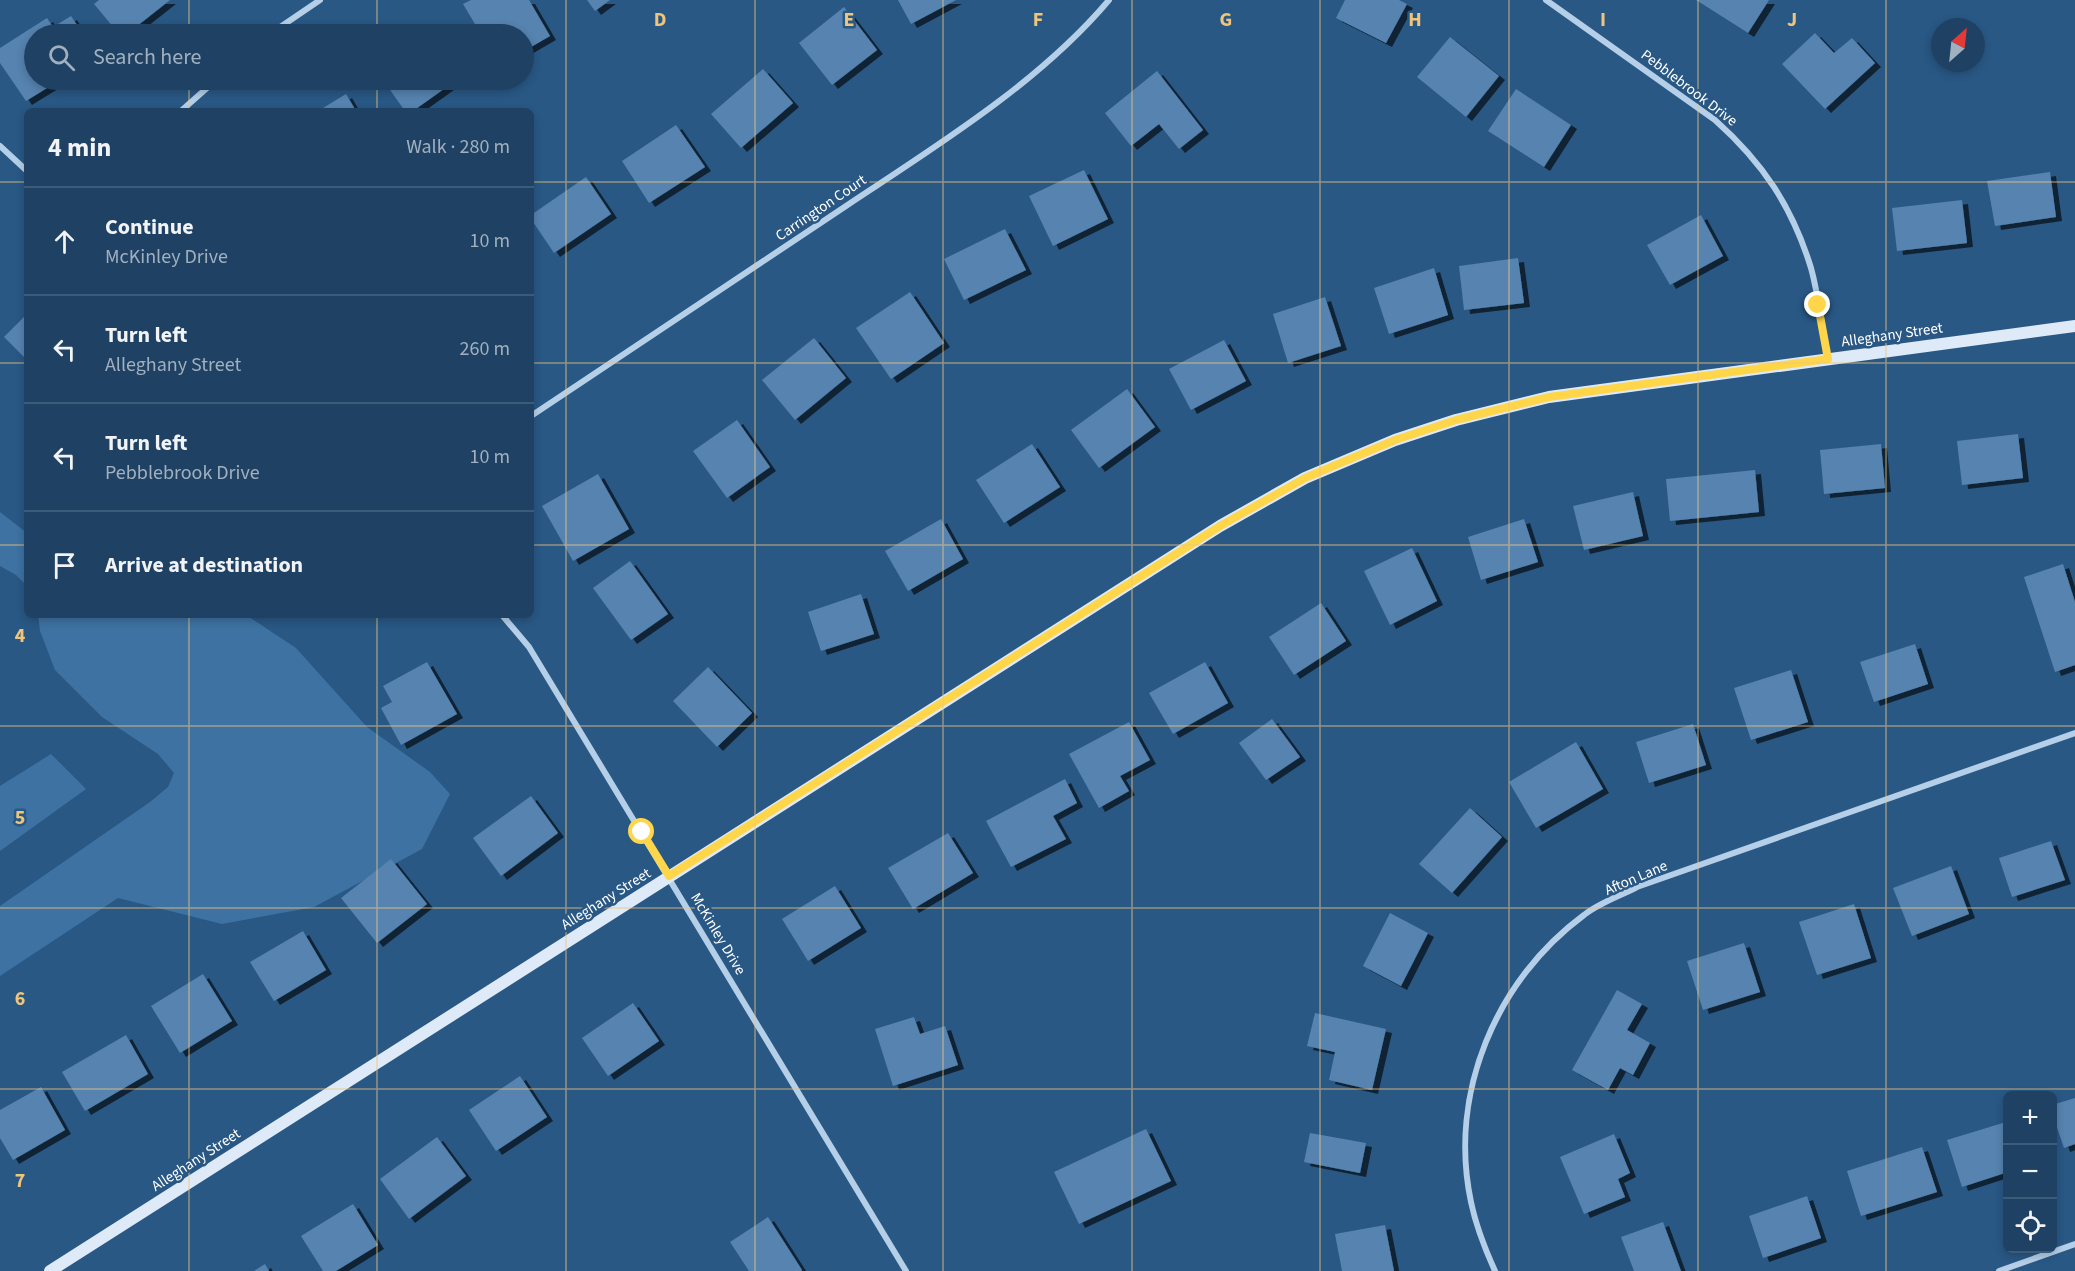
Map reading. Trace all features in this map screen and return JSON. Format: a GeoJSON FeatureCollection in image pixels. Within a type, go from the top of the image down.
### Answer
{"type":"FeatureCollection","features":[{"type":"Feature","properties":{"kind":"street"},"geometry":{"type":"LineString","coordinates":[[285,24],[320,0]]}},
{"type":"Feature","properties":{"kind":"street","name":"Carrington Court"},"geometry":{"type":"LineString","coordinates":[[534,414],[925,153],[998,101],[1034,75],[1109,0]]}},
{"type":"Feature","properties":{"kind":"street","name":"Pebblebrook Drive"},"geometry":{"type":"LineString","coordinates":[[1546,0],[1715,120],[1735,138],[1772,181],[1791,216],[1811,269],[1828,359]]}},
{"type":"Feature","properties":{"kind":"street"},"geometry":{"type":"LineString","coordinates":[[184,108],[205,90]]}},
{"type":"Feature","properties":{"kind":"street"},"geometry":{"type":"LineString","coordinates":[[0,146],[24,168]]}},
{"type":"Feature","properties":{"kind":"street","name":"Alleghany Street"},"geometry":{"type":"LineString","coordinates":[[50,1271],[1220,526],[1305,478],[1395,440],[1456,420],[1549,397],[2075,326]]}},
{"type":"Feature","properties":{"kind":"street","name":"McKinley Drive"},"geometry":{"type":"LineString","coordinates":[[505,618],[529,647],[906,1271]]}},
{"type":"Feature","properties":{"kind":"street","name":"Afton Lane"},"geometry":{"type":"LineString","coordinates":[[1495,1271],[1485,1248],[1471,1201],[1466,1152],[1467,1116],[1483,1047],[1504,1001],[1549,944],[1586,914],[1637,887],[2075,733]]}},
{"type":"Feature","properties":{"kind":"street"},"geometry":{"type":"LineString","coordinates":[[1999,1271],[2075,1244]]}},
{"type":"Feature","properties":{"kind":"shaded area"},"geometry":{"type":"Polygon","coordinates":[[[0,512],[24,531],[24,583],[16,575],[0,566],[0,512]]]}},
{"type":"Feature","properties":{"kind":"shaded area"},"geometry":{"type":"Polygon","coordinates":[[[38,618],[251,618],[296,648],[367,727],[430,772],[450,794],[422,849],[314,907],[222,924],[118,898],[0,976],[0,906],[150,802],[168,787],[174,773],[158,754],[102,717],[55,670],[40,631],[38,618]]]}},
{"type":"Feature","properties":{"kind":"shaded area"},"geometry":{"type":"Polygon","coordinates":[[[51,754],[86,789],[0,851],[0,786],[51,754]]]}},
{"type":"Feature","properties":{"kind":"building"},"geometry":{"type":"Polygon","coordinates":[[[99,0],[170,0],[140,24],[111,24],[94,4],[99,0]]]}},
{"type":"Feature","properties":{"kind":"building"},"geometry":{"type":"Polygon","coordinates":[[[471,0],[529,0],[550,36],[534,45],[534,24],[475,24],[463,4],[471,0]]]}},
{"type":"Feature","properties":{"kind":"building"},"geometry":{"type":"Polygon","coordinates":[[[587,0],[610,0],[595,11],[587,0]]]}},
{"type":"Feature","properties":{"kind":"building"},"geometry":{"type":"Polygon","coordinates":[[[898,0],[956,0],[911,24],[898,0]]]}},
{"type":"Feature","properties":{"kind":"building"},"geometry":{"type":"Polygon","coordinates":[[[1345,0],[1399,0],[1407,4],[1386,43],[1336,18],[1345,0]]]}},
{"type":"Feature","properties":{"kind":"building"},"geometry":{"type":"Polygon","coordinates":[[[1696,0],[1769,0],[1748,33],[1696,0]]]}},
{"type":"Feature","properties":{"kind":"building"},"geometry":{"type":"Polygon","coordinates":[[[844,7],[877,50],[832,85],[799,43],[844,7]]]}},
{"type":"Feature","properties":{"kind":"building"},"geometry":{"type":"Polygon","coordinates":[[[71,16],[76,24],[58,24],[71,16]]]}},
{"type":"Feature","properties":{"kind":"building"},"geometry":{"type":"Polygon","coordinates":[[[47,18],[51,24],[38,24],[47,18]]]}},
{"type":"Feature","properties":{"kind":"building"},"geometry":{"type":"Polygon","coordinates":[[[24,33],[24,90],[44,90],[26,101],[0,63],[0,48],[24,33]]]}},
{"type":"Feature","properties":{"kind":"building"},"geometry":{"type":"Polygon","coordinates":[[[1815,33],[1834,53],[1852,38],[1875,63],[1825,109],[1782,64],[1815,33]]]}},
{"type":"Feature","properties":{"kind":"building"},"geometry":{"type":"Polygon","coordinates":[[[1450,37],[1499,76],[1466,117],[1417,77],[1450,37]]]}},
{"type":"Feature","properties":{"kind":"building"},"geometry":{"type":"Polygon","coordinates":[[[763,69],[793,103],[741,148],[711,114],[763,69]]]}},
{"type":"Feature","properties":{"kind":"building"},"geometry":{"type":"Polygon","coordinates":[[[1157,71],[1203,130],[1179,149],[1159,124],[1131,146],[1105,113],[1157,71]]]}},
{"type":"Feature","properties":{"kind":"building"},"geometry":{"type":"Polygon","coordinates":[[[1516,89],[1571,125],[1544,167],[1488,131],[1516,89]]]}},
{"type":"Feature","properties":{"kind":"building"},"geometry":{"type":"Polygon","coordinates":[[[390,90],[442,90],[417,108],[403,108],[390,90]]]}},
{"type":"Feature","properties":{"kind":"building"},"geometry":{"type":"Polygon","coordinates":[[[346,94],[354,108],[323,108],[346,94]]]}},
{"type":"Feature","properties":{"kind":"building"},"geometry":{"type":"Polygon","coordinates":[[[676,125],[705,167],[649,203],[622,161],[676,125]]]}},
{"type":"Feature","properties":{"kind":"building"},"geometry":{"type":"Polygon","coordinates":[[[1084,170],[1108,219],[1053,246],[1029,196],[1084,170]]]}},
{"type":"Feature","properties":{"kind":"building"},"geometry":{"type":"Polygon","coordinates":[[[2050,172],[2056,217],[1995,226],[1987,181],[2050,172]]]}},
{"type":"Feature","properties":{"kind":"building"},"geometry":{"type":"Polygon","coordinates":[[[586,177],[611,214],[554,253],[534,223],[534,213],[586,177]]]}},
{"type":"Feature","properties":{"kind":"building"},"geometry":{"type":"Polygon","coordinates":[[[1962,200],[1967,243],[1897,251],[1892,208],[1962,200]]]}},
{"type":"Feature","properties":{"kind":"building"},"geometry":{"type":"Polygon","coordinates":[[[1701,215],[1723,256],[1670,285],[1647,245],[1701,215]]]}},
{"type":"Feature","properties":{"kind":"building"},"geometry":{"type":"Polygon","coordinates":[[[1005,229],[1026,270],[964,300],[944,259],[1005,229]]]}},
{"type":"Feature","properties":{"kind":"building"},"geometry":{"type":"Polygon","coordinates":[[[1518,258],[1524,303],[1464,310],[1459,266],[1518,258]]]}},
{"type":"Feature","properties":{"kind":"building"},"geometry":{"type":"Polygon","coordinates":[[[1434,268],[1448,315],[1389,334],[1374,288],[1434,268]]]}},
{"type":"Feature","properties":{"kind":"building"},"geometry":{"type":"Polygon","coordinates":[[[910,292],[944,343],[891,379],[856,328],[910,292]]]}},
{"type":"Feature","properties":{"kind":"building"},"geometry":{"type":"Polygon","coordinates":[[[1325,297],[1341,346],[1288,363],[1273,314],[1325,297]]]}},
{"type":"Feature","properties":{"kind":"building"},"geometry":{"type":"Polygon","coordinates":[[[24,317],[24,357],[4,337],[24,317]]]}},
{"type":"Feature","properties":{"kind":"building"},"geometry":{"type":"Polygon","coordinates":[[[814,338],[846,378],[795,420],[762,380],[814,338]]]}},
{"type":"Feature","properties":{"kind":"building"},"geometry":{"type":"Polygon","coordinates":[[[1224,340],[1246,381],[1191,410],[1169,369],[1224,340]]]}},
{"type":"Feature","properties":{"kind":"building"},"geometry":{"type":"Polygon","coordinates":[[[1127,389],[1155,427],[1099,468],[1071,430],[1127,389]]]}},
{"type":"Feature","properties":{"kind":"building"},"geometry":{"type":"Polygon","coordinates":[[[737,420],[770,467],[727,498],[693,451],[737,420]]]}},
{"type":"Feature","properties":{"kind":"building"},"geometry":{"type":"Polygon","coordinates":[[[2018,434],[2023,478],[1962,485],[1957,441],[2018,434]]]}},
{"type":"Feature","properties":{"kind":"building"},"geometry":{"type":"Polygon","coordinates":[[[1032,444],[1060,487],[1004,523],[976,480],[1032,444]]]}},
{"type":"Feature","properties":{"kind":"building"},"geometry":{"type":"Polygon","coordinates":[[[1881,444],[1885,488],[1824,494],[1820,450],[1881,444]]]}},
{"type":"Feature","properties":{"kind":"building"},"geometry":{"type":"Polygon","coordinates":[[[1755,470],[1759,512],[1670,521],[1666,479],[1755,470]]]}},
{"type":"Feature","properties":{"kind":"building"},"geometry":{"type":"Polygon","coordinates":[[[598,474],[629,529],[573,561],[542,506],[598,474]]]}},
{"type":"Feature","properties":{"kind":"building"},"geometry":{"type":"Polygon","coordinates":[[[1633,492],[1643,536],[1584,550],[1573,506],[1633,492]]]}},
{"type":"Feature","properties":{"kind":"building"},"geometry":{"type":"Polygon","coordinates":[[[941,519],[963,559],[908,591],[885,551],[941,519]]]}},
{"type":"Feature","properties":{"kind":"building"},"geometry":{"type":"Polygon","coordinates":[[[1524,519],[1538,562],[1481,580],[1468,537],[1524,519]]]}},
{"type":"Feature","properties":{"kind":"building"},"geometry":{"type":"Polygon","coordinates":[[[1412,548],[1437,601],[1390,625],[1364,571],[1412,548]]]}},
{"type":"Feature","properties":{"kind":"building"},"geometry":{"type":"Polygon","coordinates":[[[630,561],[668,614],[631,640],[593,588],[630,561]]]}},
{"type":"Feature","properties":{"kind":"building"},"geometry":{"type":"Polygon","coordinates":[[[2063,564],[2075,602],[2075,665],[2055,672],[2024,577],[2063,564]]]}},
{"type":"Feature","properties":{"kind":"building"},"geometry":{"type":"Polygon","coordinates":[[[861,594],[874,634],[821,651],[808,612],[861,594]]]}},
{"type":"Feature","properties":{"kind":"building"},"geometry":{"type":"Polygon","coordinates":[[[1321,603],[1346,641],[1294,675],[1269,637],[1321,603]]]}},
{"type":"Feature","properties":{"kind":"building"},"geometry":{"type":"Polygon","coordinates":[[[1915,644],[1928,684],[1874,702],[1860,662],[1915,644]]]}},
{"type":"Feature","properties":{"kind":"building"},"geometry":{"type":"Polygon","coordinates":[[[427,662],[457,714],[401,745],[381,708],[392,702],[383,686],[427,662]]]}},
{"type":"Feature","properties":{"kind":"building"},"geometry":{"type":"Polygon","coordinates":[[[1205,662],[1228,703],[1173,734],[1149,693],[1205,662]]]}},
{"type":"Feature","properties":{"kind":"building"},"geometry":{"type":"Polygon","coordinates":[[[708,667],[752,713],[717,747],[673,701],[708,667]]]}},
{"type":"Feature","properties":{"kind":"building"},"geometry":{"type":"Polygon","coordinates":[[[1791,670],[1808,722],[1751,740],[1734,688],[1791,670]]]}},
{"type":"Feature","properties":{"kind":"building"},"geometry":{"type":"Polygon","coordinates":[[[1272,719],[1300,757],[1266,780],[1239,743],[1272,719]]]}},
{"type":"Feature","properties":{"kind":"building"},"geometry":{"type":"Polygon","coordinates":[[[1129,722],[1150,760],[1120,776],[1129,791],[1099,808],[1069,754],[1129,722]]]}},
{"type":"Feature","properties":{"kind":"building"},"geometry":{"type":"Polygon","coordinates":[[[1693,724],[1706,765],[1649,783],[1636,742],[1693,724]]]}},
{"type":"Feature","properties":{"kind":"building"},"geometry":{"type":"Polygon","coordinates":[[[1576,742],[1603,789],[1536,828],[1509,782],[1576,742]]]}},
{"type":"Feature","properties":{"kind":"building"},"geometry":{"type":"Polygon","coordinates":[[[1065,779],[1077,803],[1053,816],[1066,839],[1011,867],[986,821],[1065,779]]]}},
{"type":"Feature","properties":{"kind":"building"},"geometry":{"type":"Polygon","coordinates":[[[531,796],[558,833],[501,876],[473,838],[531,796]]]}},
{"type":"Feature","properties":{"kind":"building"},"geometry":{"type":"Polygon","coordinates":[[[1470,808],[1502,837],[1452,893],[1419,864],[1470,808]]]}},
{"type":"Feature","properties":{"kind":"building"},"geometry":{"type":"Polygon","coordinates":[[[948,833],[973,873],[913,909],[888,868],[948,833]]]}},
{"type":"Feature","properties":{"kind":"building"},"geometry":{"type":"Polygon","coordinates":[[[2051,841],[2065,880],[2012,897],[1999,858],[2051,841]]]}},
{"type":"Feature","properties":{"kind":"building"},"geometry":{"type":"Polygon","coordinates":[[[391,859],[427,904],[377,943],[341,898],[391,859]]]}},
{"type":"Feature","properties":{"kind":"building"},"geometry":{"type":"Polygon","coordinates":[[[1951,866],[1969,914],[1912,936],[1893,888],[1951,866]]]}},
{"type":"Feature","properties":{"kind":"building"},"geometry":{"type":"Polygon","coordinates":[[[835,886],[861,928],[808,961],[782,919],[835,886]]]}},
{"type":"Feature","properties":{"kind":"building"},"geometry":{"type":"Polygon","coordinates":[[[1854,904],[1871,958],[1817,975],[1799,922],[1854,904]]]}},
{"type":"Feature","properties":{"kind":"building"},"geometry":{"type":"Polygon","coordinates":[[[1390,913],[1428,933],[1401,986],[1363,966],[1390,913]]]}},
{"type":"Feature","properties":{"kind":"building"},"geometry":{"type":"Polygon","coordinates":[[[303,931],[326,970],[274,1001],[250,962],[303,931]]]}},
{"type":"Feature","properties":{"kind":"building"},"geometry":{"type":"Polygon","coordinates":[[[1744,943],[1760,992],[1703,1010],[1687,961],[1744,943]]]}},
{"type":"Feature","properties":{"kind":"building"},"geometry":{"type":"Polygon","coordinates":[[[203,974],[232,1021],[180,1053],[151,1006],[203,974]]]}},
{"type":"Feature","properties":{"kind":"building"},"geometry":{"type":"Polygon","coordinates":[[[1617,990],[1642,1004],[1627,1030],[1650,1043],[1633,1075],[1620,1068],[1608,1090],[1572,1070],[1617,990]]]}},
{"type":"Feature","properties":{"kind":"building"},"geometry":{"type":"Polygon","coordinates":[[[633,1003],[659,1041],[608,1076],[582,1038],[633,1003]]]}},
{"type":"Feature","properties":{"kind":"building"},"geometry":{"type":"Polygon","coordinates":[[[1315,1013],[1386,1029],[1372,1090],[1329,1080],[1335,1052],[1307,1046],[1315,1013]]]}},
{"type":"Feature","properties":{"kind":"building"},"geometry":{"type":"Polygon","coordinates":[[[914,1017],[920,1034],[945,1026],[958,1065],[893,1086],[875,1029],[914,1017]]]}},
{"type":"Feature","properties":{"kind":"building"},"geometry":{"type":"Polygon","coordinates":[[[126,1035],[148,1074],[85,1111],[62,1072],[126,1035]]]}},
{"type":"Feature","properties":{"kind":"building"},"geometry":{"type":"Polygon","coordinates":[[[520,1076],[547,1117],[496,1151],[469,1110],[520,1076]]]}},
{"type":"Feature","properties":{"kind":"building"},"geometry":{"type":"Polygon","coordinates":[[[41,1087],[65,1130],[13,1160],[0,1138],[0,1110],[41,1087]]]}},
{"type":"Feature","properties":{"kind":"building"},"geometry":{"type":"Polygon","coordinates":[[[2075,1098],[2075,1144],[2064,1148],[2057,1128],[2057,1103],[2075,1098]]]}},
{"type":"Feature","properties":{"kind":"building"},"geometry":{"type":"Polygon","coordinates":[[[2003,1123],[2003,1174],[1962,1187],[1947,1140],[2003,1123]]]}},
{"type":"Feature","properties":{"kind":"building"},"geometry":{"type":"Polygon","coordinates":[[[1146,1129],[1171,1181],[1079,1224],[1054,1172],[1146,1129]]]}},
{"type":"Feature","properties":{"kind":"building"},"geometry":{"type":"Polygon","coordinates":[[[1310,1133],[1366,1143],[1360,1173],[1304,1162],[1310,1133]]]}},
{"type":"Feature","properties":{"kind":"building"},"geometry":{"type":"Polygon","coordinates":[[[1614,1134],[1630,1173],[1618,1179],[1625,1197],[1584,1214],[1560,1157],[1614,1134]]]}},
{"type":"Feature","properties":{"kind":"building"},"geometry":{"type":"Polygon","coordinates":[[[437,1137],[466,1176],[409,1219],[380,1179],[437,1137]]]}},
{"type":"Feature","properties":{"kind":"building"},"geometry":{"type":"Polygon","coordinates":[[[1922,1147],[1937,1192],[1861,1216],[1847,1171],[1922,1147]]]}},
{"type":"Feature","properties":{"kind":"building"},"geometry":{"type":"Polygon","coordinates":[[[1807,1196],[1821,1238],[1763,1258],[1749,1216],[1807,1196]]]}},
{"type":"Feature","properties":{"kind":"building"},"geometry":{"type":"Polygon","coordinates":[[[353,1204],[378,1245],[336,1271],[323,1271],[301,1236],[353,1204]]]}},
{"type":"Feature","properties":{"kind":"building"},"geometry":{"type":"Polygon","coordinates":[[[768,1217],[801,1271],[749,1271],[730,1242],[768,1217]]]}},
{"type":"Feature","properties":{"kind":"building"},"geometry":{"type":"Polygon","coordinates":[[[1663,1222],[1681,1271],[1634,1271],[1621,1237],[1663,1222]]]}},
{"type":"Feature","properties":{"kind":"building"},"geometry":{"type":"Polygon","coordinates":[[[1385,1225],[1394,1271],[1342,1271],[1335,1234],[1385,1225]]]}},
{"type":"Feature","properties":{"kind":"building"},"geometry":{"type":"Polygon","coordinates":[[[265,1264],[269,1271],[254,1271],[265,1264]]]}},
{"type":"Feature","properties":{"kind":"route"},"geometry":{"type":"LineString","coordinates":[[642,832],[669,876],[1220,526],[1305,478],[1395,440],[1456,420],[1549,397],[1828,359],[1818,305]]}}]}
